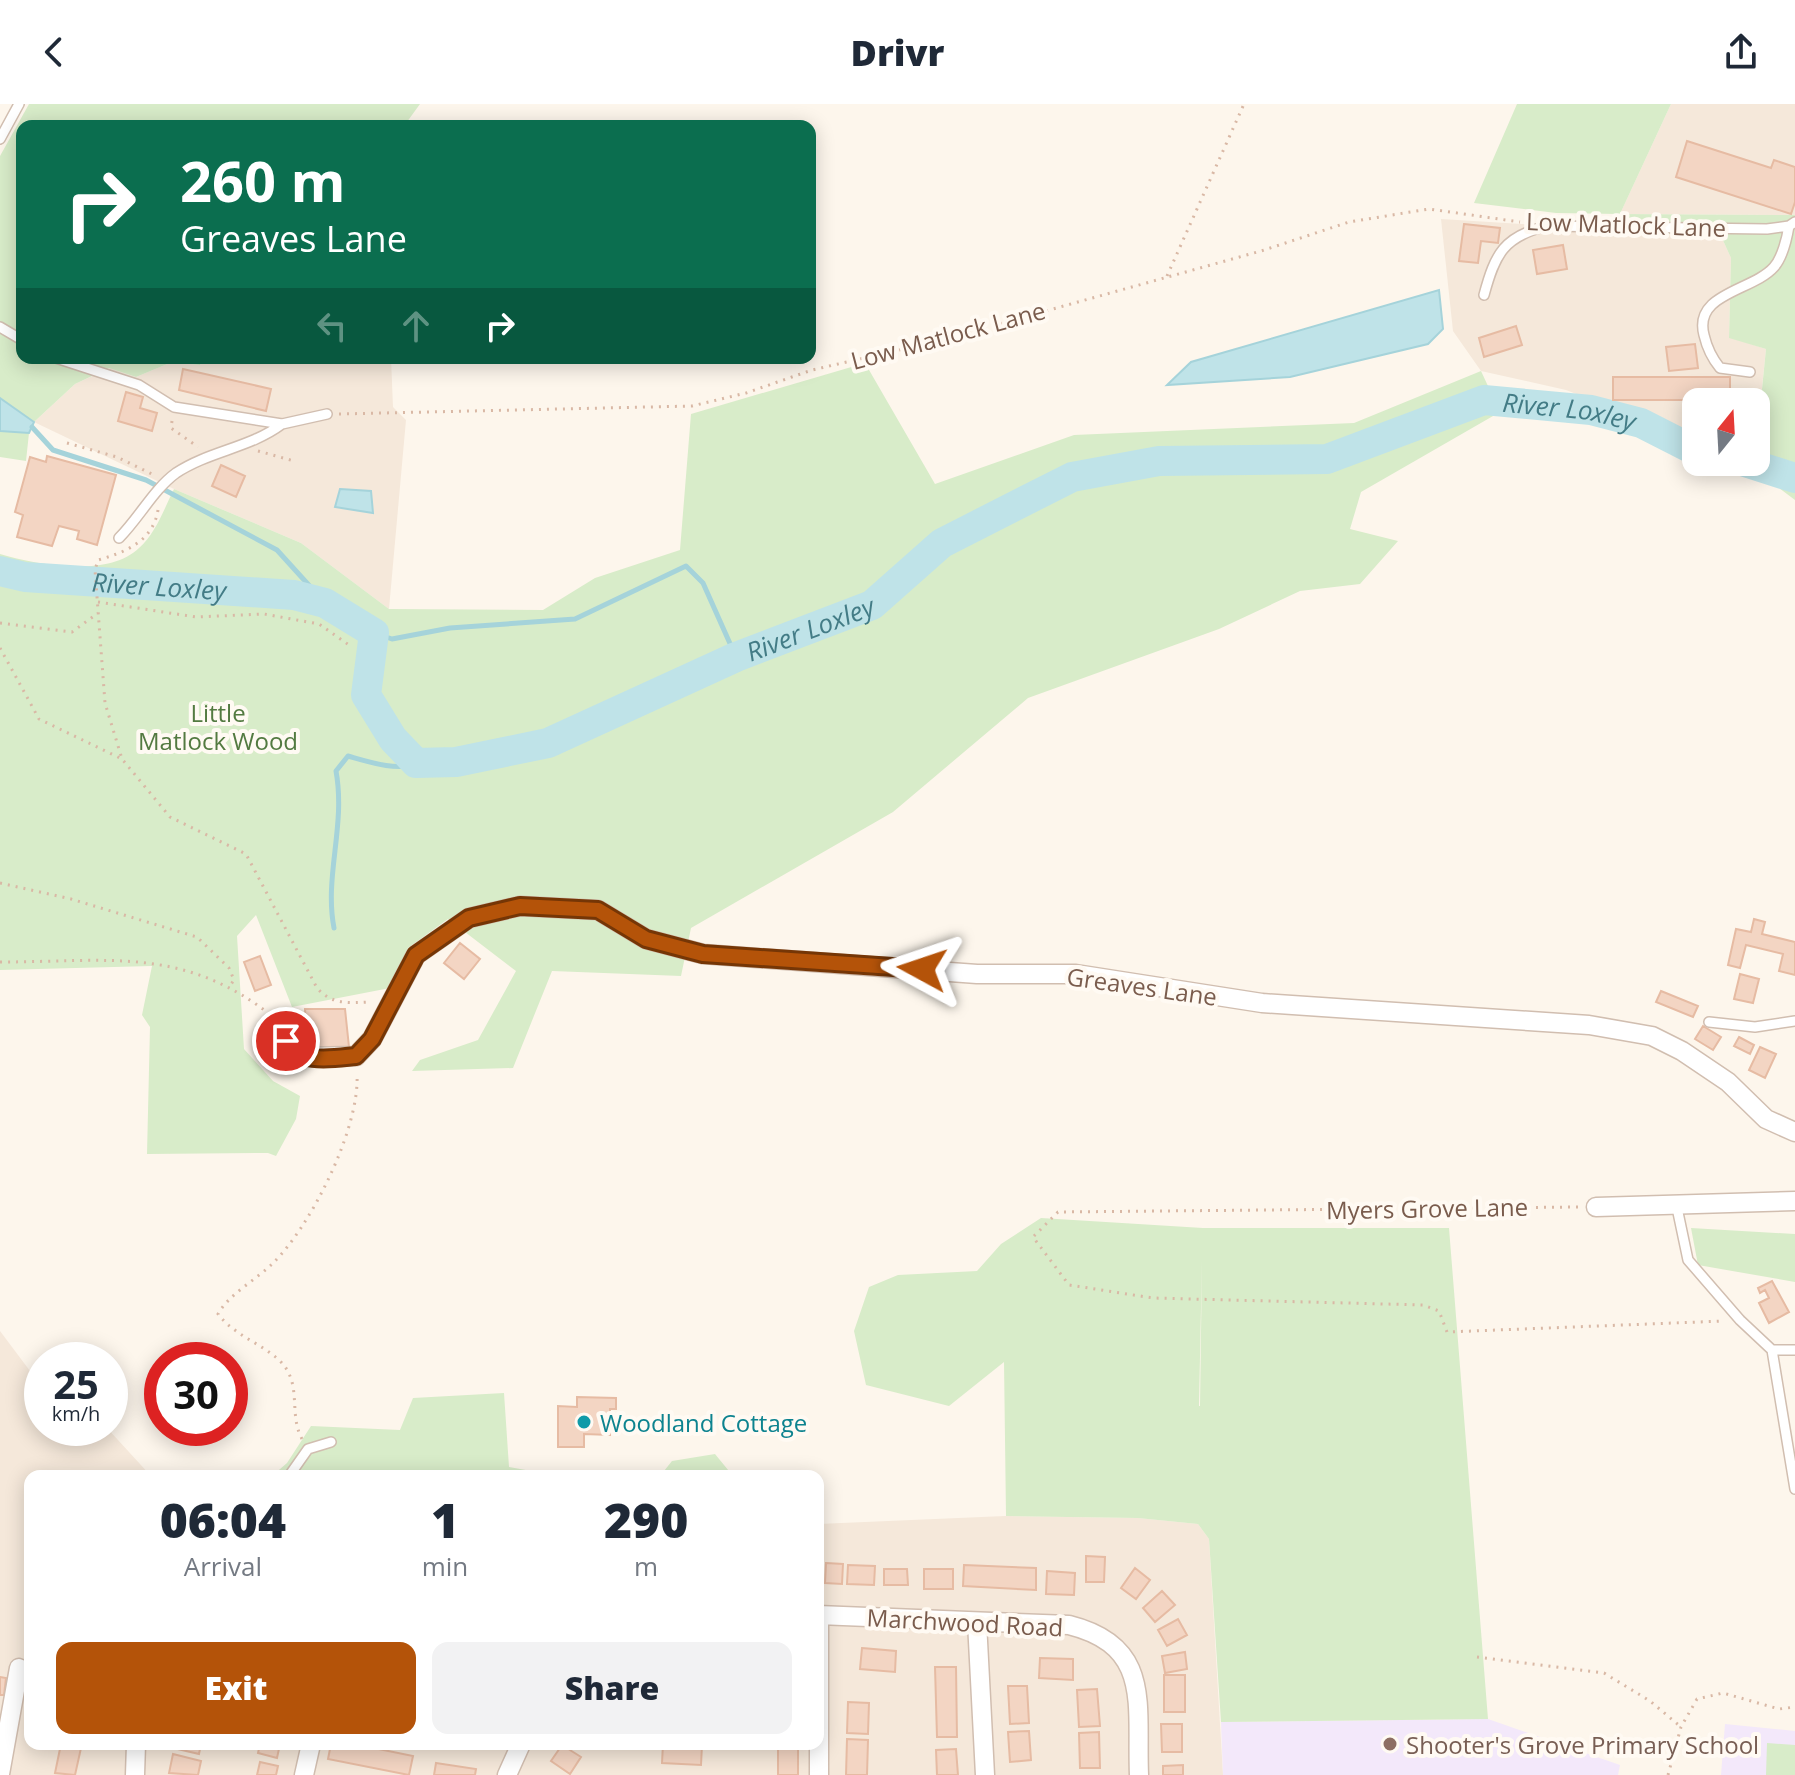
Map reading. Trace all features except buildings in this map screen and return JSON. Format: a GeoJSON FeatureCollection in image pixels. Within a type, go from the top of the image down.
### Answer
{"type":"FeatureCollection","features":[{"type":"Feature","properties":{"kind":"street","name":"Greaves Lane"},"geometry":{"type":"LineString","coordinates":[[356,1056],[372,1039],[416,955],[469,918],[520,906],[598,910],[646,939],[703,954],[977,974],[1076,974],[1262,1003],[1589,1025],[1652,1036],[1682,1051],[1728,1082],[1766,1119],[1795,1132]]}},
{"type":"Feature","properties":{"kind":"street"},"geometry":{"type":"LineString","coordinates":[[285,1032],[290,1048],[304,1057],[356,1056]]}},
{"type":"Feature","properties":{"kind":"street"},"geometry":{"type":"LineString","coordinates":[[1596,1207],[1795,1201]]}},
{"type":"Feature","properties":{"kind":"street","name":"Marchwood Road"},"geometry":{"type":"LineString","coordinates":[[824,1615],[1069,1625],[1106,1638],[1120,1649],[1131,1667],[1136,1684],[1139,1775]]}},
{"type":"Feature","properties":{"kind":"street"},"geometry":{"type":"LineString","coordinates":[[977,1622],[985,1775]]}},
{"type":"Feature","properties":{"kind":"street"},"geometry":{"type":"LineString","coordinates":[[0,1774],[6,1718],[19,1668]]}},
{"type":"Feature","properties":{"kind":"street"},"geometry":{"type":"LineString","coordinates":[[135,1775],[136,1750]]}},
{"type":"Feature","properties":{"kind":"street"},"geometry":{"type":"LineString","coordinates":[[304,1775],[310,1750]]}},
{"type":"Feature","properties":{"kind":"street"},"geometry":{"type":"LineString","coordinates":[[507,1775],[518,1750]]}},
{"type":"Feature","properties":{"kind":"street"},"geometry":{"type":"LineString","coordinates":[[819,1750],[819,1775]]}},
{"type":"Feature","properties":{"kind":"lane"},"geometry":{"type":"LineString","coordinates":[[0,139],[19,104]]}},
{"type":"Feature","properties":{"kind":"lane"},"geometry":{"type":"LineString","coordinates":[[1750,372],[1720,368],[1710,357],[1702,330],[1704,312],[1714,301],[1775,267],[1792,224]]}},
{"type":"Feature","properties":{"kind":"lane","name":"Low Matlock Lane"},"geometry":{"type":"LineString","coordinates":[[1547,226],[1792,224]]}},
{"type":"Feature","properties":{"kind":"lane"},"geometry":{"type":"LineString","coordinates":[[1484,295],[1493,264],[1506,245],[1519,232],[1547,226]]}},
{"type":"Feature","properties":{"kind":"lane"},"geometry":{"type":"LineString","coordinates":[[74,364],[139,385],[174,407],[282,424]]}},
{"type":"Feature","properties":{"kind":"lane"},"geometry":{"type":"LineString","coordinates":[[119,538],[162,486],[211,456],[248,444],[282,424],[327,414]]}},
{"type":"Feature","properties":{"kind":"lane"},"geometry":{"type":"LineString","coordinates":[[1709,1022],[1755,1027],[1795,1021]]}},
{"type":"Feature","properties":{"kind":"lane"},"geometry":{"type":"LineString","coordinates":[[1676,1203],[1688,1260],[1740,1320],[1772,1350],[1795,1489]]}},
{"type":"Feature","properties":{"kind":"lane"},"geometry":{"type":"LineString","coordinates":[[1772,1350],[1795,1350]]}},
{"type":"Feature","properties":{"kind":"lane"},"geometry":{"type":"LineString","coordinates":[[293,1470],[308,1449],[331,1442]]}},
{"type":"Feature","properties":{"kind":"path"},"geometry":{"type":"LineString","coordinates":[[1166,276],[1244,104]]}},
{"type":"Feature","properties":{"kind":"path","name":"Low Matlock Lane"},"geometry":{"type":"LineString","coordinates":[[327,414],[692,406],[1396,212],[1444,211],[1547,226]]}},
{"type":"Feature","properties":{"kind":"path"},"geometry":{"type":"LineString","coordinates":[[174,407],[171,428],[211,456]]}},
{"type":"Feature","properties":{"kind":"path"},"geometry":{"type":"LineString","coordinates":[[67,443],[117,457],[162,486]]}},
{"type":"Feature","properties":{"kind":"path"},"geometry":{"type":"LineString","coordinates":[[248,444],[260,452],[294,461]]}},
{"type":"Feature","properties":{"kind":"path"},"geometry":{"type":"LineString","coordinates":[[95,570],[105,703],[122,759],[170,817],[246,854],[317,988],[327,999],[345,1003],[390,1001]]}},
{"type":"Feature","properties":{"kind":"path"},"geometry":{"type":"LineString","coordinates":[[98,600],[196,617],[264,614],[319,624],[349,645]]}},
{"type":"Feature","properties":{"kind":"path"},"geometry":{"type":"LineString","coordinates":[[0,623],[72,632],[98,613]]}},
{"type":"Feature","properties":{"kind":"path"},"geometry":{"type":"LineString","coordinates":[[0,648],[39,719],[122,759]]}},
{"type":"Feature","properties":{"kind":"path"},"geometry":{"type":"LineString","coordinates":[[0,883],[71,899],[197,937],[229,968],[234,980],[229,987]]}},
{"type":"Feature","properties":{"kind":"path"},"geometry":{"type":"LineString","coordinates":[[0,962],[155,962],[194,970],[229,987],[266,1011],[285,1032]]}},
{"type":"Feature","properties":{"kind":"path"},"geometry":{"type":"LineString","coordinates":[[308,1449],[296,1427],[296,1389],[280,1362],[241,1336],[218,1314],[274,1262],[315,1209],[357,1102],[356,1056]]}},
{"type":"Feature","properties":{"kind":"path","name":"Myers Grove Lane"},"geometry":{"type":"LineString","coordinates":[[1596,1207],[1058,1212],[1033,1237],[1069,1285],[1153,1298],[1423,1305],[1439,1311],[1447,1332],[1740,1320]]}},
{"type":"Feature","properties":{"kind":"path"},"geometry":{"type":"LineString","coordinates":[[1477,1657],[1604,1673],[1650,1701],[1681,1727]]}},
{"type":"Feature","properties":{"kind":"path"},"geometry":{"type":"LineString","coordinates":[[1668,1775],[1681,1727],[1697,1699],[1723,1693],[1779,1709],[1795,1707]]}},
{"type":"Feature","properties":{"kind":"shaded area"},"geometry":{"type":"Polygon","coordinates":[[[1671,104],[1795,104],[1795,215],[1620,214],[1671,104]]]}},
{"type":"Feature","properties":{"kind":"shaded area"},"geometry":{"type":"Polygon","coordinates":[[[1441,219],[1721,236],[1731,258],[1729,337],[1766,349],[1762,388],[1682,388],[1682,435],[1566,390],[1481,371],[1453,331],[1441,219]]]}},
{"type":"Feature","properties":{"kind":"shaded area"},"geometry":{"type":"Polygon","coordinates":[[[167,364],[391,364],[393,407],[406,420],[389,609],[301,543],[174,489],[34,422],[75,384],[110,368],[136,377],[167,364]]]}},
{"type":"Feature","properties":{"kind":"shaded area"},"geometry":{"type":"Polygon","coordinates":[[[0,1331],[24,1363],[24,1446],[124,1446],[146,1470],[24,1470],[24,1750],[824,1750],[824,1524],[1005,1516],[1138,1518],[1198,1524],[1209,1539],[1223,1775],[0,1775],[0,1331]]]}},
{"type":"Feature","properties":{"kind":"shaded area","name":"Shooter's Grove Primary School"},"geometry":{"type":"Polygon","coordinates":[[[1488,1719],[1620,1765],[1618,1775],[1223,1775],[1221,1722],[1488,1719]]]}},
{"type":"Feature","properties":{"kind":"shaded area"},"geometry":{"type":"Polygon","coordinates":[[[1725,1724],[1795,1731],[1795,1775],[1721,1775],[1725,1724]]]}},
{"type":"Feature","properties":{"kind":"green space"},"geometry":{"type":"Polygon","coordinates":[[[29,104],[420,104],[408,120],[20,120],[29,104]]]}},
{"type":"Feature","properties":{"kind":"green space"},"geometry":{"type":"Polygon","coordinates":[[[1517,104],[1671,104],[1620,214],[1795,215],[1795,500],[1763,476],[1770,476],[1770,388],[1762,388],[1766,349],[1729,338],[1731,258],[1721,236],[1625,232],[1619,214],[1556,213],[1474,203],[1517,104]]]}},
{"type":"Feature","properties":{"kind":"green space"},"geometry":{"type":"Polygon","coordinates":[[[16,127],[16,364],[167,364],[136,377],[109,368],[75,384],[34,422],[0,398],[0,156],[16,127]]]}},
{"type":"Feature","properties":{"kind":"green space","name":"Little Matlock Wood"},"geometry":{"type":"Polygon","coordinates":[[[865,363],[935,484],[1074,435],[1354,423],[1481,371],[1500,412],[1361,492],[1350,529],[1398,541],[1360,584],[1300,591],[1219,629],[1028,698],[893,812],[691,928],[681,976],[552,971],[513,1068],[412,1071],[420,1060],[478,1040],[516,971],[448,919],[408,948],[390,988],[292,1007],[256,915],[237,936],[244,1049],[273,1081],[300,1096],[296,1119],[276,1156],[268,1153],[147,1154],[150,1027],[142,1015],[152,966],[0,970],[0,554],[33,562],[72,566],[109,563],[126,557],[150,535],[174,489],[301,543],[389,609],[543,610],[595,578],[680,550],[691,414],[865,363]]]}},
{"type":"Feature","properties":{"kind":"green space"},"geometry":{"type":"Polygon","coordinates":[[[0,431],[29,433],[26,461],[0,457],[0,431]]]}},
{"type":"Feature","properties":{"kind":"green space"},"geometry":{"type":"Polygon","coordinates":[[[1041,1218],[1203,1228],[1449,1228],[1488,1719],[1221,1722],[1209,1539],[1198,1524],[1138,1518],[1006,1516],[1004,1362],[949,1406],[866,1385],[854,1331],[869,1287],[898,1275],[977,1271],[1001,1244],[1041,1218]],[[1202,1259],[1199,1406],[1200,1406],[1202,1259]]]}},
{"type":"Feature","properties":{"kind":"green space"},"geometry":{"type":"Polygon","coordinates":[[[1691,1228],[1795,1234],[1795,1282],[1698,1265],[1691,1228]]]}},
{"type":"Feature","properties":{"kind":"green space"},"geometry":{"type":"Polygon","coordinates":[[[504,1393],[509,1467],[526,1470],[279,1470],[287,1463],[311,1426],[400,1430],[413,1398],[504,1393]]]}},
{"type":"Feature","properties":{"kind":"green space"},"geometry":{"type":"Polygon","coordinates":[[[715,1454],[728,1470],[665,1470],[672,1461],[715,1454]]]}},
{"type":"Feature","properties":{"kind":"green space"},"geometry":{"type":"Polygon","coordinates":[[[1767,1743],[1795,1745],[1795,1775],[1766,1775],[1767,1743]]]}},
{"type":"Feature","properties":{"kind":"water"},"geometry":{"type":"Polygon","coordinates":[[[1439,290],[1443,329],[1428,344],[1290,377],[1167,385],[1191,362],[1439,290]]]}},
{"type":"Feature","properties":{"kind":"water"},"geometry":{"type":"Polygon","coordinates":[[[0,398],[34,422],[29,433],[0,431],[0,398]]]}},
{"type":"Feature","properties":{"kind":"water"},"geometry":{"type":"Polygon","coordinates":[[[340,489],[371,491],[373,513],[335,507],[340,489]]]}},
{"type":"Feature","properties":{"kind":"waterway","name":"River Loxley"},"geometry":{"type":"LineString","coordinates":[[0,571],[25,577],[294,595],[325,603],[374,633],[366,695],[393,739],[416,763],[456,762],[548,743],[736,657],[872,605],[942,543],[1072,477],[1159,461],[1327,459],[1484,400],[1591,410],[1641,423],[1682,444]]}},
{"type":"Feature","properties":{"kind":"waterway"},"geometry":{"type":"LineString","coordinates":[[32,427],[53,450],[146,480],[277,550],[325,603]]}},
{"type":"Feature","properties":{"kind":"waterway","name":"River Loxley"},"geometry":{"type":"LineString","coordinates":[[1770,470],[1795,478]]}},
{"type":"Feature","properties":{"kind":"waterway"},"geometry":{"type":"LineString","coordinates":[[374,633],[392,639],[450,628],[575,619],[686,566],[703,583],[736,657]]}},
{"type":"Feature","properties":{"kind":"waterway"},"geometry":{"type":"LineString","coordinates":[[334,928],[332,889],[338,811],[336,771],[348,756],[391,766],[416,763]]}},
{"type":"Feature","properties":{"kind":"place","name":"Woodland Cottage"},"geometry":{"type":"Point","coordinates":[584,1422]}},
{"type":"Feature","properties":{"kind":"place","name":"Shooter's Grove Primary School"},"geometry":{"type":"Point","coordinates":[1390,1744]}},
{"type":"Feature","properties":{"kind":"route"},"geometry":{"type":"LineString","coordinates":[[286,1041],[290,1048],[304,1057],[356,1056],[372,1039],[395,989],[416,955],[469,918],[520,906],[598,910],[646,939],[703,954],[922,969]]}}]}
